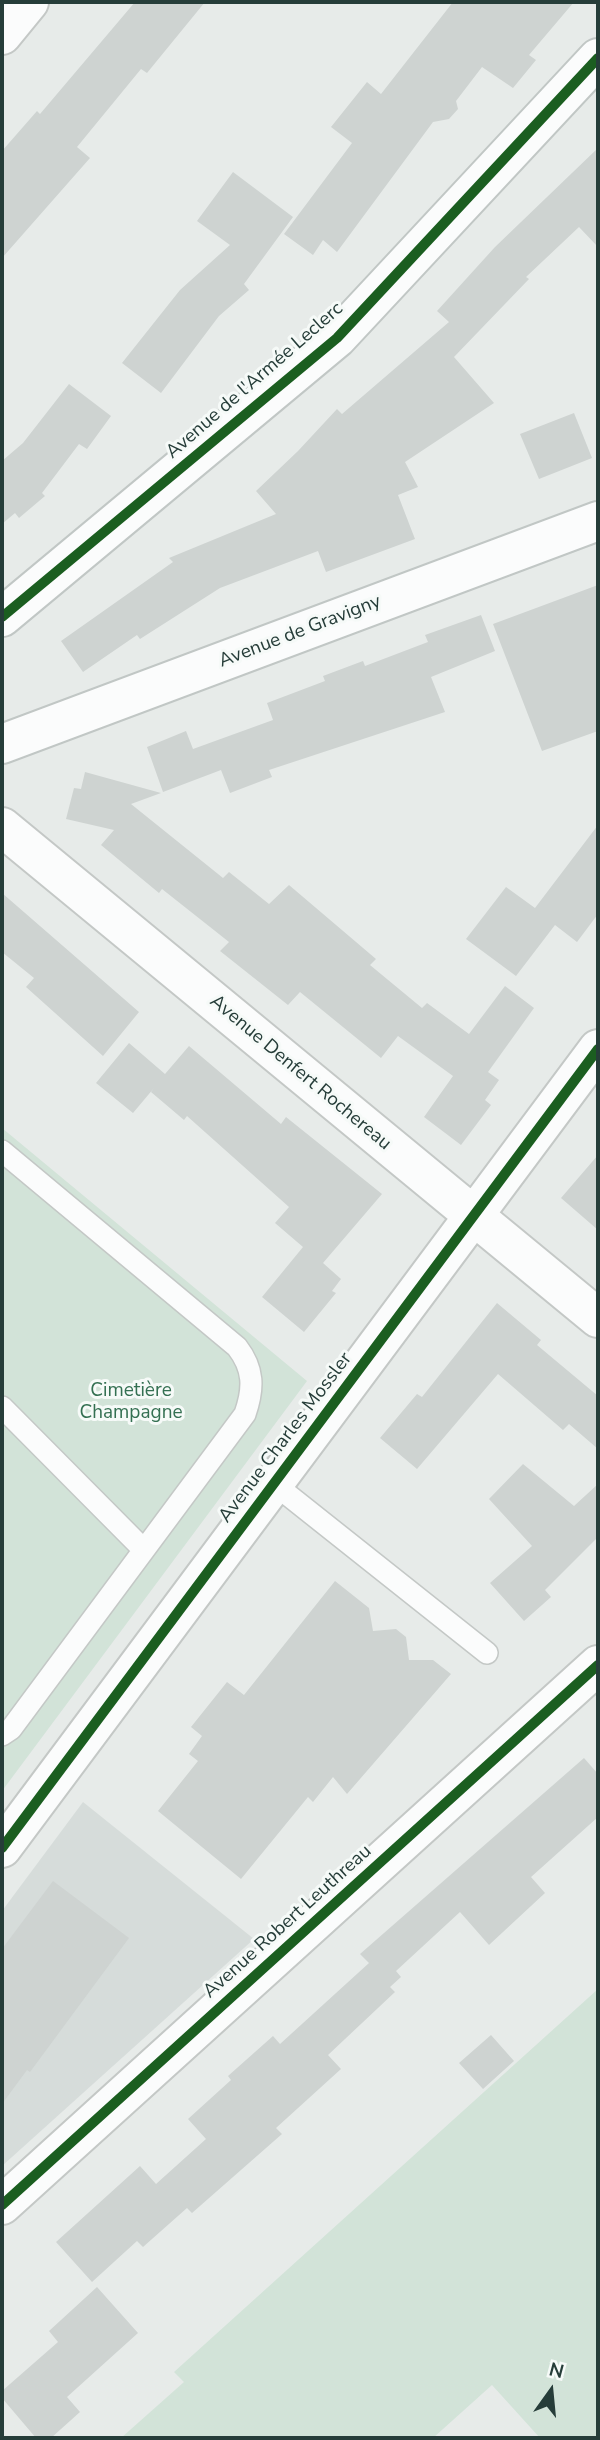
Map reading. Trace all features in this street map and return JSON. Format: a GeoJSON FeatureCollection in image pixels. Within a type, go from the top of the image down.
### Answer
{"type":"FeatureCollection","features":[{"type":"Feature","properties":{"kind":"street"},"geometry":{"type":"LineString","coordinates":[[2,35],[29,2]]}},
{"type":"Feature","properties":{"kind":"street","name":"Avenue de l'Armée Leclerc"},"geometry":{"type":"LineString","coordinates":[[2,617],[337,338],[598,58]]}},
{"type":"Feature","properties":{"kind":"street","name":"Avenue de Gravigny"},"geometry":{"type":"LineString","coordinates":[[2,744],[598,521]]}},
{"type":"Feature","properties":{"kind":"street","name":"Avenue Denfert Rochereau"},"geometry":{"type":"LineString","coordinates":[[2,827],[598,1318]]}},
{"type":"Feature","properties":{"kind":"street","name":"Avenue Charles Mossler"},"geometry":{"type":"LineString","coordinates":[[2,1848],[598,1049]]}},
{"type":"Feature","properties":{"kind":"street","name":"Avenue Robert Leuthreau"},"geometry":{"type":"LineString","coordinates":[[2,2205],[598,1665]]}},
{"type":"Feature","properties":{"kind":"lane"},"geometry":{"type":"LineString","coordinates":[[2,1151],[237,1348],[248,1362],[251,1395],[245,1415],[11,1729],[2,1735]]}},
{"type":"Feature","properties":{"kind":"lane"},"geometry":{"type":"LineString","coordinates":[[2,1407],[143,1549]]}},
{"type":"Feature","properties":{"kind":"lane"},"geometry":{"type":"LineString","coordinates":[[274,1483],[487,1653]]}},
{"type":"Feature","properties":{"kind":"shaded area"},"geometry":{"type":"Polygon","coordinates":[[[83,1802],[254,1939],[2,2166],[2,1911],[83,1802]]]}},
{"type":"Feature","properties":{"kind":"green space","name":"Cimetière Champagne"},"geometry":{"type":"Polygon","coordinates":[[[2,1128],[307,1381],[2,1791],[2,1128]]]}},
{"type":"Feature","properties":{"kind":"green space"},"geometry":{"type":"Polygon","coordinates":[[[598,1989],[598,2438],[540,2438],[492,2385],[433,2438],[121,2438],[184,2382],[174,2372],[598,1989]]]}},
{"type":"Feature","properties":{"kind":"building"},"geometry":{"type":"Polygon","coordinates":[[[135,2],[205,2],[147,73],[141,69],[77,147],[90,158],[2,258],[2,151],[37,111],[40,114],[135,2]]]}},
{"type":"Feature","properties":{"kind":"building"},"geometry":{"type":"Polygon","coordinates":[[[453,2],[574,2],[529,55],[536,60],[513,88],[482,67],[456,101],[458,109],[449,119],[433,122],[337,252],[323,240],[313,255],[284,234],[352,143],[331,127],[367,82],[381,94],[453,2]]]}},
{"type":"Feature","properties":{"kind":"building"},"geometry":{"type":"Polygon","coordinates":[[[598,148],[598,247],[579,227],[526,277],[529,279],[454,357],[494,403],[405,462],[418,487],[398,495],[415,539],[326,572],[318,551],[220,588],[140,639],[137,635],[83,672],[61,641],[173,562],[169,558],[276,514],[256,491],[337,409],[342,414],[449,322],[437,311],[495,247],[598,148]]]}},
{"type":"Feature","properties":{"kind":"building"},"geometry":{"type":"Polygon","coordinates":[[[233,172],[293,217],[244,284],[249,290],[219,316],[161,393],[122,363],[180,290],[230,245],[197,221],[233,172]]]}},
{"type":"Feature","properties":{"kind":"building"},"geometry":{"type":"Polygon","coordinates":[[[69,384],[111,416],[87,449],[79,444],[42,493],[45,496],[19,518],[15,513],[2,524],[2,461],[23,443],[69,384]]]}},
{"type":"Feature","properties":{"kind":"building"},"geometry":{"type":"Polygon","coordinates":[[[574,413],[592,458],[539,479],[520,434],[574,413]]]}},
{"type":"Feature","properties":{"kind":"building"},"geometry":{"type":"Polygon","coordinates":[[[598,585],[598,731],[542,751],[493,624],[598,585]]]}},
{"type":"Feature","properties":{"kind":"building"},"geometry":{"type":"Polygon","coordinates":[[[481,615],[495,651],[431,677],[445,712],[269,770],[272,777],[230,793],[221,770],[163,792],[147,747],[186,731],[193,749],[273,720],[267,703],[325,681],[323,676],[363,661],[365,666],[428,642],[425,635],[481,615]]]}},
{"type":"Feature","properties":{"kind":"building"},"geometry":{"type":"Polygon","coordinates":[[[85,772],[161,793],[131,804],[223,878],[229,872],[269,904],[289,885],[376,959],[370,965],[422,1008],[427,1003],[469,1034],[505,986],[534,1008],[488,1072],[499,1080],[485,1100],[491,1105],[461,1145],[424,1117],[453,1076],[398,1036],[381,1058],[300,992],[288,1005],[220,951],[229,942],[162,889],[159,893],[101,845],[114,830],[66,819],[74,788],[81,789],[85,772]]]}},
{"type":"Feature","properties":{"kind":"building"},"geometry":{"type":"Polygon","coordinates":[[[598,825],[598,914],[577,942],[555,925],[516,976],[466,939],[506,887],[535,908],[598,825]]]}},
{"type":"Feature","properties":{"kind":"building"},"geometry":{"type":"Polygon","coordinates":[[[2,893],[139,1012],[103,1056],[26,987],[34,978],[2,952],[2,893]]]}},
{"type":"Feature","properties":{"kind":"building"},"geometry":{"type":"Polygon","coordinates":[[[129,1043],[165,1074],[189,1046],[281,1124],[286,1117],[382,1194],[323,1263],[341,1279],[332,1291],[336,1293],[304,1332],[262,1297],[303,1247],[275,1223],[289,1207],[187,1116],[184,1120],[151,1092],[154,1088],[133,1113],[96,1083],[129,1043]]]}},
{"type":"Feature","properties":{"kind":"building"},"geometry":{"type":"Polygon","coordinates":[[[598,1155],[598,1230],[561,1198],[598,1155]]]}},
{"type":"Feature","properties":{"kind":"building"},"geometry":{"type":"Polygon","coordinates":[[[497,1303],[541,1340],[537,1345],[598,1396],[598,1449],[569,1424],[563,1430],[498,1374],[417,1469],[380,1438],[417,1394],[422,1397],[497,1303]]]}},
{"type":"Feature","properties":{"kind":"building"},"geometry":{"type":"Polygon","coordinates":[[[523,1464],[574,1506],[598,1484],[598,1537],[545,1590],[551,1597],[524,1621],[490,1583],[532,1546],[489,1499],[523,1464]]]}},
{"type":"Feature","properties":{"kind":"building"},"geometry":{"type":"Polygon","coordinates":[[[335,1581],[369,1608],[373,1631],[396,1629],[406,1637],[409,1660],[433,1660],[451,1674],[347,1794],[333,1777],[313,1802],[308,1797],[241,1879],[158,1811],[198,1761],[189,1754],[202,1736],[191,1727],[227,1682],[244,1695],[335,1581]]]}},
{"type":"Feature","properties":{"kind":"building"},"geometry":{"type":"Polygon","coordinates":[[[584,1758],[598,1774],[598,1817],[531,1877],[545,1893],[489,1945],[460,1912],[396,1971],[401,1977],[390,1987],[395,1992],[328,2055],[341,2069],[276,2128],[282,2134],[192,2213],[187,2208],[143,2247],[137,2241],[92,2282],[56,2242],[140,2166],[156,2184],[206,2139],[188,2119],[231,2080],[228,2076],[273,2036],[280,2044],[369,1963],[360,1954],[584,1758]]]}},
{"type":"Feature","properties":{"kind":"building"},"geometry":{"type":"Polygon","coordinates":[[[53,1881],[129,1938],[30,2072],[27,2070],[2,2104],[2,1949],[53,1881]]]}},
{"type":"Feature","properties":{"kind":"building"},"geometry":{"type":"Polygon","coordinates":[[[491,2035],[514,2061],[483,2089],[459,2063],[491,2035]]]}},
{"type":"Feature","properties":{"kind":"building"},"geometry":{"type":"Polygon","coordinates":[[[97,2287],[138,2333],[67,2397],[80,2412],[51,2438],[36,2438],[2,2398],[2,2391],[58,2342],[49,2331],[97,2287]]]}},
{"type":"Feature","properties":{"kind":"cycle path"},"geometry":{"type":"LineString","coordinates":[[2,617],[337,338],[598,58]]}},
{"type":"Feature","properties":{"kind":"cycle path"},"geometry":{"type":"LineString","coordinates":[[2,1848],[598,1049]]}},
{"type":"Feature","properties":{"kind":"cycle path"},"geometry":{"type":"LineString","coordinates":[[2,2205],[598,1665]]}}]}
